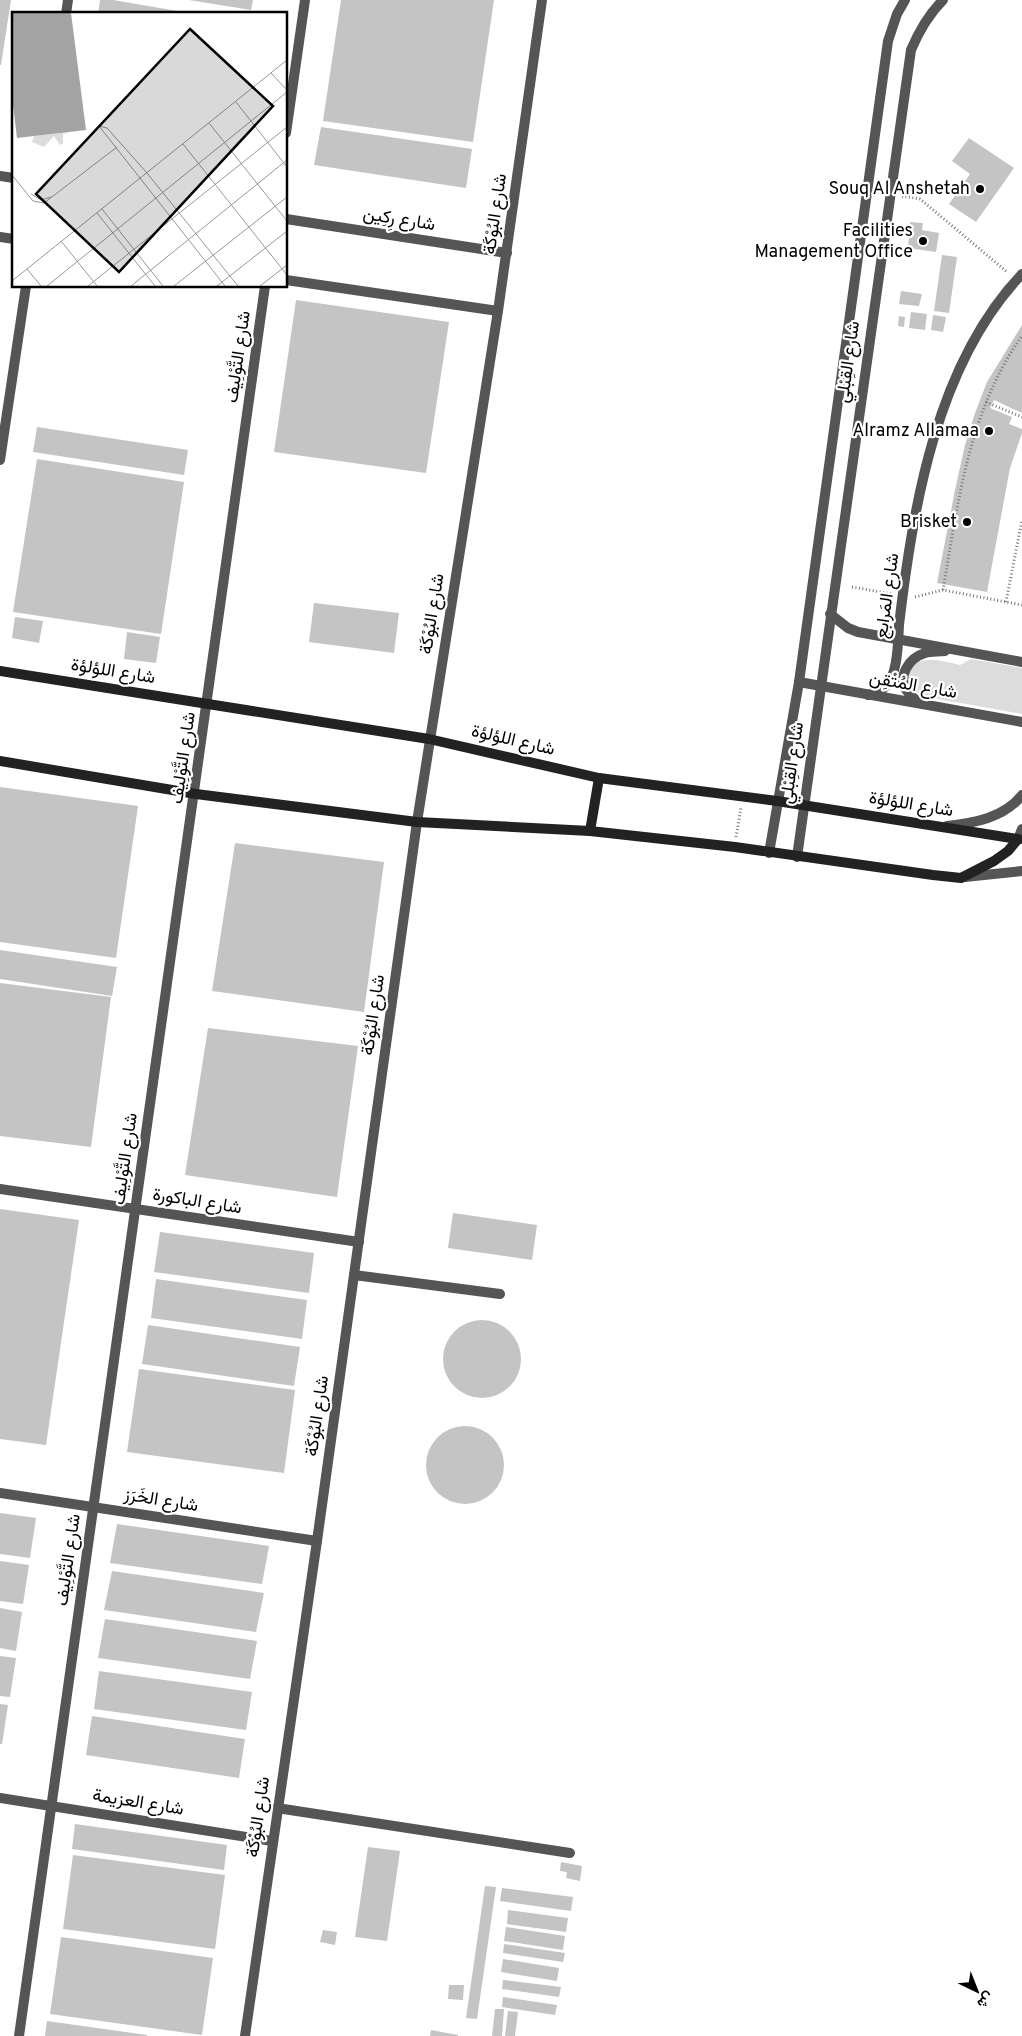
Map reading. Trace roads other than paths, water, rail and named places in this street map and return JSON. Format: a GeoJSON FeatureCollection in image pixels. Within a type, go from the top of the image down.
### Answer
{"type":"FeatureCollection","features":[{"type":"Feature","properties":{"kind":"street"},"geometry":{"type":"LineString","coordinates":[[288,119],[305,0]]}},
{"type":"Feature","properties":{"kind":"street","name":"شارع البُوْكَة"},"geometry":{"type":"LineString","coordinates":[[245,2036],[317,1541],[429,739],[498,312],[542,0]]}},
{"type":"Feature","properties":{"kind":"street","name":"شارع القِبْلي"},"geometry":{"type":"LineString","coordinates":[[769,853],[799,682],[888,40],[897,14],[905,0]]}},
{"type":"Feature","properties":{"kind":"street","name":"شارع القِبْلي"},"geometry":{"type":"LineString","coordinates":[[796,857],[911,50],[920,30],[932,11],[943,0]]}},
{"type":"Feature","properties":{"kind":"street","name":"شارع رِكِين"},"geometry":{"type":"LineString","coordinates":[[288,220],[507,253]]}},
{"type":"Feature","properties":{"kind":"street","name":"شارع المَرابع"},"geometry":{"type":"LineString","coordinates":[[868,695],[884,689],[893,675],[903,596],[925,466],[938,424],[952,386],[969,350],[999,302],[1022,274]]}},
{"type":"Feature","properties":{"kind":"street"},"geometry":{"type":"LineString","coordinates":[[288,280],[498,312]]}},
{"type":"Feature","properties":{"kind":"street"},"geometry":{"type":"LineString","coordinates":[[0,460],[26,288]]}},
{"type":"Feature","properties":{"kind":"street","name":"شارع التَّوْلِيف"},"geometry":{"type":"LineString","coordinates":[[18,2036],[135,1209],[196,794],[265,288]]}},
{"type":"Feature","properties":{"kind":"street"},"geometry":{"type":"LineString","coordinates":[[830,614],[848,628],[858,632],[1022,662]]}},
{"type":"Feature","properties":{"kind":"street"},"geometry":{"type":"LineString","coordinates":[[920,703],[905,687],[904,675],[909,664],[926,653],[961,650]]}},
{"type":"Feature","properties":{"kind":"street","name":"شارع اللؤلؤة"},"geometry":{"type":"LineString","coordinates":[[0,671],[429,739],[599,778],[1021,836]]}},
{"type":"Feature","properties":{"kind":"street","name":"شارع المُتْقِن"},"geometry":{"type":"LineString","coordinates":[[799,682],[1022,722]]}},
{"type":"Feature","properties":{"kind":"street"},"geometry":{"type":"LineString","coordinates":[[0,761],[196,794],[417,822],[590,831],[735,847],[796,857],[961,878],[1022,871]]}},
{"type":"Feature","properties":{"kind":"street"},"geometry":{"type":"LineString","coordinates":[[590,831],[599,778]]}},
{"type":"Feature","properties":{"kind":"street"},"geometry":{"type":"LineString","coordinates":[[945,826],[976,822],[998,814],[1017,802],[1022,795]]}},
{"type":"Feature","properties":{"kind":"street"},"geometry":{"type":"LineString","coordinates":[[961,878],[994,861],[1008,851],[1021,836]]}},
{"type":"Feature","properties":{"kind":"street","name":"شارع الباكورة"},"geometry":{"type":"LineString","coordinates":[[0,1189],[359,1242]]}},
{"type":"Feature","properties":{"kind":"street"},"geometry":{"type":"LineString","coordinates":[[354,1275],[500,1294]]}},
{"type":"Feature","properties":{"kind":"street","name":"شارع الخَرَز"},"geometry":{"type":"LineString","coordinates":[[0,1493],[317,1541]]}},
{"type":"Feature","properties":{"kind":"street","name":"شارع العزيمة"},"geometry":{"type":"LineString","coordinates":[[0,1798],[272,1841]]}},
{"type":"Feature","properties":{"kind":"street"},"geometry":{"type":"LineString","coordinates":[[277,1808],[570,1853]]}},
{"type":"Feature","properties":{"kind":"place","name":"Souq Al Anshetah"},"geometry":{"type":"Point","coordinates":[980,189]}},
{"type":"Feature","properties":{"kind":"place","name":"Facilities Management Office"},"geometry":{"type":"Point","coordinates":[923,241]}},
{"type":"Feature","properties":{"kind":"place","name":"Alramz Allamaa"},"geometry":{"type":"Point","coordinates":[989,431]}},
{"type":"Feature","properties":{"kind":"place","name":"Brisket"},"geometry":{"type":"Point","coordinates":[967,522]}}]}
